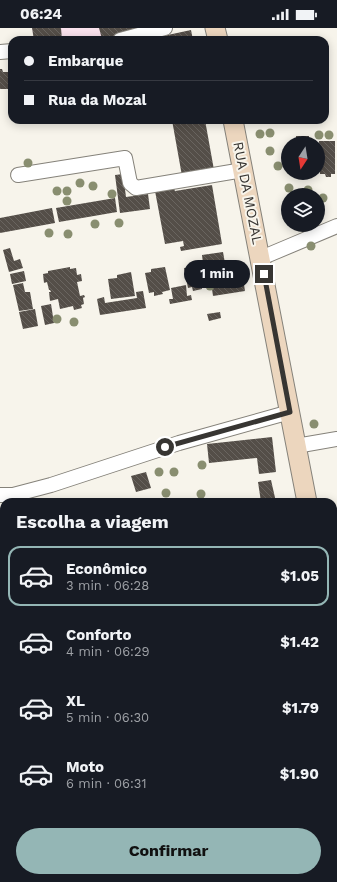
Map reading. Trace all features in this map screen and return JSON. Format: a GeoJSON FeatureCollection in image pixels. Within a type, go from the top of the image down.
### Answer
{"type":"FeatureCollection","features":[{"type":"Feature","properties":{"kind":"main road","name":"RUA DA MOZAL"},"geometry":{"type":"LineString","coordinates":[[234,124],[261,258],[306,498]]}},
{"type":"Feature","properties":{"kind":"street"},"geometry":{"type":"LineString","coordinates":[[135,36],[165,28]]}},
{"type":"Feature","properties":{"kind":"street"},"geometry":{"type":"LineString","coordinates":[[18,175],[125,158],[130,183],[136,188],[243,170]]}},
{"type":"Feature","properties":{"kind":"street"},"geometry":{"type":"LineString","coordinates":[[261,258],[337,226]]}},
{"type":"Feature","properties":{"kind":"street"},"geometry":{"type":"LineString","coordinates":[[0,495],[13,495],[51,485],[179,443],[290,412]]}},
{"type":"Feature","properties":{"kind":"street"},"geometry":{"type":"LineString","coordinates":[[296,446],[337,439]]}},
{"type":"Feature","properties":{"kind":"shaded area"},"geometry":{"type":"Polygon","coordinates":[[[32,28],[149,28],[115,36],[33,36],[32,28]]]}},
{"type":"Feature","properties":{"kind":"building"},"geometry":{"type":"Polygon","coordinates":[[[32,28],[61,28],[62,36],[33,36],[32,28]]]}},
{"type":"Feature","properties":{"kind":"building"},"geometry":{"type":"Polygon","coordinates":[[[99,28],[147,28],[116,36],[101,36],[99,28]]]}},
{"type":"Feature","properties":{"kind":"building"},"geometry":{"type":"Polygon","coordinates":[[[191,30],[192,36],[163,36],[191,30]]]}},
{"type":"Feature","properties":{"kind":"building"},"geometry":{"type":"Polygon","coordinates":[[[0,69],[2,69],[3,72],[8,72],[8,89],[0,89],[0,69]]]}},
{"type":"Feature","properties":{"kind":"building"},"geometry":{"type":"Polygon","coordinates":[[[173,124],[206,124],[214,170],[182,176],[173,124]]]}},
{"type":"Feature","properties":{"kind":"building"},"geometry":{"type":"Polygon","coordinates":[[[325,141],[335,141],[335,174],[331,174],[331,177],[326,177],[325,141]]]}},
{"type":"Feature","properties":{"kind":"building"},"geometry":{"type":"Polygon","coordinates":[[[123,174],[126,197],[148,194],[150,209],[120,213],[115,175],[123,174]]]}},
{"type":"Feature","properties":{"kind":"building"},"geometry":{"type":"Polygon","coordinates":[[[212,185],[222,244],[181,251],[180,247],[184,246],[183,241],[165,244],[155,191],[174,188],[175,191],[212,185]]]}},
{"type":"Feature","properties":{"kind":"building"},"geometry":{"type":"Polygon","coordinates":[[[115,198],[117,212],[59,222],[56,208],[115,198]]]}},
{"type":"Feature","properties":{"kind":"building"},"geometry":{"type":"Polygon","coordinates":[[[52,208],[55,223],[0,233],[0,218],[52,208]]]}},
{"type":"Feature","properties":{"kind":"building"},"geometry":{"type":"Polygon","coordinates":[[[10,248],[14,261],[20,259],[23,268],[9,272],[3,250],[10,248]]]}},
{"type":"Feature","properties":{"kind":"building"},"geometry":{"type":"Polygon","coordinates":[[[223,252],[228,280],[243,278],[245,291],[213,296],[211,282],[201,284],[202,289],[193,291],[192,287],[188,288],[184,268],[193,267],[192,264],[203,263],[202,255],[223,252]]]}},
{"type":"Feature","properties":{"kind":"building"},"geometry":{"type":"Polygon","coordinates":[[[70,267],[70,269],[76,268],[77,275],[81,274],[82,281],[77,282],[80,296],[84,295],[85,297],[83,298],[84,304],[81,305],[82,308],[74,310],[73,306],[60,309],[58,299],[50,301],[49,292],[51,292],[47,282],[44,283],[43,274],[48,273],[48,271],[70,267]]]}},
{"type":"Feature","properties":{"kind":"building"},"geometry":{"type":"Polygon","coordinates":[[[165,267],[170,290],[162,292],[163,294],[154,296],[154,292],[149,293],[145,273],[151,272],[151,269],[165,267]]]}},
{"type":"Feature","properties":{"kind":"building"},"geometry":{"type":"Polygon","coordinates":[[[24,271],[26,281],[12,284],[10,274],[24,271]]]}},
{"type":"Feature","properties":{"kind":"building"},"geometry":{"type":"Polygon","coordinates":[[[131,272],[135,296],[111,299],[108,279],[117,278],[117,275],[131,272]]]}},
{"type":"Feature","properties":{"kind":"building"},"geometry":{"type":"Polygon","coordinates":[[[23,283],[25,292],[30,292],[33,309],[19,311],[13,285],[23,283]]]}},
{"type":"Feature","properties":{"kind":"building"},"geometry":{"type":"Polygon","coordinates":[[[186,285],[187,296],[191,295],[192,300],[170,304],[169,299],[173,299],[171,288],[186,285]]]}},
{"type":"Feature","properties":{"kind":"building"},"geometry":{"type":"Polygon","coordinates":[[[143,291],[146,308],[100,315],[97,299],[104,297],[105,303],[137,298],[136,292],[143,291]]]}},
{"type":"Feature","properties":{"kind":"building"},"geometry":{"type":"Polygon","coordinates":[[[51,304],[54,323],[45,325],[41,306],[51,304]]]}},
{"type":"Feature","properties":{"kind":"building"},"geometry":{"type":"Polygon","coordinates":[[[35,309],[38,326],[23,329],[19,312],[35,309]]]}},
{"type":"Feature","properties":{"kind":"building"},"geometry":{"type":"Polygon","coordinates":[[[220,312],[221,318],[209,321],[207,314],[220,312]]]}},
{"type":"Feature","properties":{"kind":"building"},"geometry":{"type":"Polygon","coordinates":[[[272,437],[276,472],[259,474],[257,458],[209,463],[207,444],[272,437]]]}},
{"type":"Feature","properties":{"kind":"building"},"geometry":{"type":"Polygon","coordinates":[[[146,472],[151,488],[136,492],[131,476],[146,472]]]}},
{"type":"Feature","properties":{"kind":"building"},"geometry":{"type":"Polygon","coordinates":[[[271,480],[275,498],[260,498],[258,482],[271,480]]]}},
{"type":"Feature","properties":{"kind":"route"},"geometry":{"type":"LineString","coordinates":[[165,447],[290,412],[264,274]]}}]}
